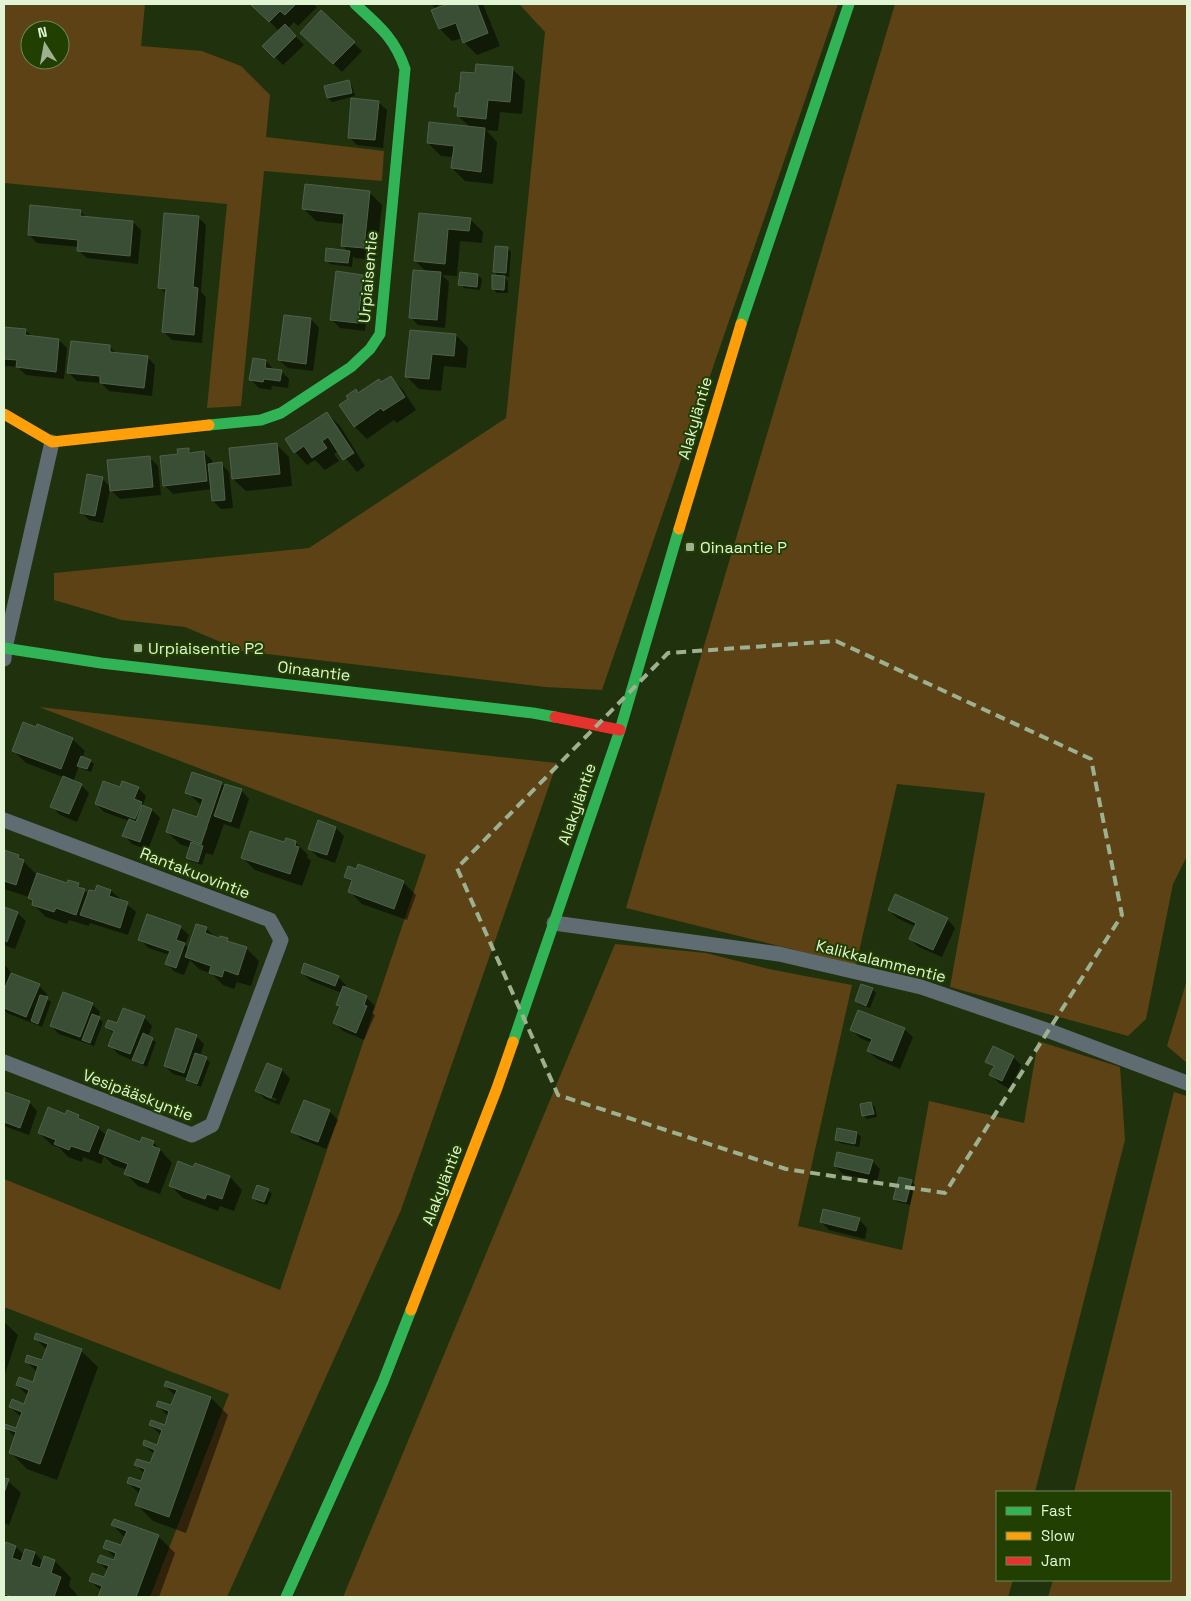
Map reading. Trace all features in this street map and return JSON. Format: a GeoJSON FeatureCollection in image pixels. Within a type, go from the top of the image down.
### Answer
{"type":"FeatureCollection","features":[{"type":"Feature","properties":{"kind":"main road","name":"Urpiaisentie"},"geometry":{"type":"LineString","coordinates":[[52,442],[261,420],[281,413],[351,366],[370,349],[380,334],[405,69],[400,53],[388,35],[355,4]]}},
{"type":"Feature","properties":{"kind":"main road","name":"Alakyläntie"},"geometry":{"type":"LineString","coordinates":[[286,1597],[383,1382],[497,1088],[620,730],[730,359],[849,4]]}},
{"type":"Feature","properties":{"kind":"main road"},"geometry":{"type":"LineString","coordinates":[[4,414],[52,442]]}},
{"type":"Feature","properties":{"kind":"main road","name":"Oinaantie"},"geometry":{"type":"LineString","coordinates":[[4,652],[533,713],[620,730]]}},
{"type":"Feature","properties":{"kind":"street"},"geometry":{"type":"LineString","coordinates":[[4,652],[52,442]]}},
{"type":"Feature","properties":{"kind":"street","name":"Rantakuovintie"},"geometry":{"type":"LineString","coordinates":[[4,820],[270,920],[281,940],[251,1023]]}},
{"type":"Feature","properties":{"kind":"street","name":"Kalikkalammentie"},"geometry":{"type":"LineString","coordinates":[[554,922],[779,954],[921,987],[1052,1032],[1187,1083]]}},
{"type":"Feature","properties":{"kind":"street","name":"Vesipääskyntie"},"geometry":{"type":"LineString","coordinates":[[4,1062],[192,1135],[212,1125],[251,1023]]}},
{"type":"Feature","properties":{"kind":"highlighted area"},"geometry":{"type":"Polygon","coordinates":[[[836,641],[1091,759],[1122,915],[945,1193],[786,1169],[558,1095],[457,868],[668,653],[836,641]]]}},
{"type":"Feature","properties":{"kind":"shaded area"},"geometry":{"type":"Polygon","coordinates":[[[4,4],[145,4],[141,46],[202,51],[241,66],[270,95],[266,137],[384,151],[382,181],[264,171],[241,406],[207,408],[227,204],[4,183],[4,4]]]}},
{"type":"Feature","properties":{"kind":"shaded area"},"geometry":{"type":"Polygon","coordinates":[[[519,4],[838,4],[602,690],[545,687],[242,651],[185,627],[122,620],[54,600],[54,573],[309,548],[506,418],[545,32],[519,4]]]}},
{"type":"Feature","properties":{"kind":"shaded area"},"geometry":{"type":"Polygon","coordinates":[[[895,4],[1187,4],[1187,856],[1173,884],[1146,1019],[1128,1036],[950,987],[985,793],[897,784],[856,965],[626,908],[895,4]]]}},
{"type":"Feature","properties":{"kind":"shaded area"},"geometry":{"type":"Polygon","coordinates":[[[39,707],[557,763],[401,1210],[227,1597],[150,1597],[229,1394],[4,1307],[4,1179],[280,1290],[426,855],[39,707]]]}},
{"type":"Feature","properties":{"kind":"shaded area"},"geometry":{"type":"Polygon","coordinates":[[[615,944],[706,953],[769,969],[852,985],[798,1226],[902,1250],[929,1101],[1024,1123],[1038,1041],[1120,1067],[1125,1140],[1035,1491],[996,1491],[996,1581],[1013,1581],[1008,1597],[343,1597],[615,944]]]}},
{"type":"Feature","properties":{"kind":"shaded area"},"geometry":{"type":"Polygon","coordinates":[[[1187,980],[1187,1063],[1167,1046],[1187,980]]]}},
{"type":"Feature","properties":{"kind":"shaded area"},"geometry":{"type":"Polygon","coordinates":[[[1174,1092],[1187,1096],[1187,1597],[1048,1597],[1053,1581],[1171,1581],[1171,1491],[1074,1491],[1174,1092]]]}},
{"type":"Feature","properties":{"kind":"building"},"geometry":{"type":"Polygon","coordinates":[[[250,4],[296,4],[285,15],[280,11],[269,22],[250,4]]]}},
{"type":"Feature","properties":{"kind":"building"},"geometry":{"type":"Polygon","coordinates":[[[448,4],[477,4],[488,33],[463,43],[456,23],[439,29],[431,10],[448,4]]]}},
{"type":"Feature","properties":{"kind":"building"},"geometry":{"type":"Polygon","coordinates":[[[321,10],[355,42],[333,64],[300,33],[321,10]]]}},
{"type":"Feature","properties":{"kind":"building"},"geometry":{"type":"Polygon","coordinates":[[[285,24],[296,36],[274,58],[262,46],[285,24]]]}},
{"type":"Feature","properties":{"kind":"building"},"geometry":{"type":"Polygon","coordinates":[[[476,64],[513,67],[510,102],[488,100],[486,119],[457,116],[458,107],[454,107],[456,93],[459,93],[461,72],[475,73],[476,64]]]}},
{"type":"Feature","properties":{"kind":"building"},"geometry":{"type":"Polygon","coordinates":[[[349,80],[352,93],[327,98],[324,86],[349,80]]]}},
{"type":"Feature","properties":{"kind":"building"},"geometry":{"type":"Polygon","coordinates":[[[351,98],[379,101],[375,140],[348,138],[351,98]]]}},
{"type":"Feature","properties":{"kind":"building"},"geometry":{"type":"Polygon","coordinates":[[[429,122],[485,128],[481,172],[451,168],[454,146],[427,143],[429,122]]]}},
{"type":"Feature","properties":{"kind":"building"},"geometry":{"type":"Polygon","coordinates":[[[305,184],[370,191],[364,248],[341,246],[344,214],[302,209],[305,184]]]}},
{"type":"Feature","properties":{"kind":"building"},"geometry":{"type":"Polygon","coordinates":[[[30,205],[81,210],[80,216],[133,221],[130,256],[77,251],[78,240],[28,235],[30,205]]]}},
{"type":"Feature","properties":{"kind":"building"},"geometry":{"type":"Polygon","coordinates":[[[164,213],[199,216],[193,287],[198,288],[194,335],[162,332],[166,289],[158,288],[164,213]]]}},
{"type":"Feature","properties":{"kind":"building"},"geometry":{"type":"Polygon","coordinates":[[[419,213],[471,218],[469,231],[448,229],[445,264],[414,261],[419,213]]]}},
{"type":"Feature","properties":{"kind":"building"},"geometry":{"type":"Polygon","coordinates":[[[495,246],[508,247],[506,273],[493,272],[495,246]]]}},
{"type":"Feature","properties":{"kind":"building"},"geometry":{"type":"Polygon","coordinates":[[[326,248],[350,251],[348,263],[325,261],[326,248]]]}},
{"type":"Feature","properties":{"kind":"building"},"geometry":{"type":"Polygon","coordinates":[[[413,270],[441,272],[437,320],[409,318],[413,270]]]}},
{"type":"Feature","properties":{"kind":"building"},"geometry":{"type":"Polygon","coordinates":[[[336,271],[363,275],[358,323],[330,320],[336,271]]]}},
{"type":"Feature","properties":{"kind":"building"},"geometry":{"type":"Polygon","coordinates":[[[460,272],[478,274],[477,287],[458,285],[460,272]]]}},
{"type":"Feature","properties":{"kind":"building"},"geometry":{"type":"Polygon","coordinates":[[[492,275],[505,276],[504,290],[492,289],[492,275]]]}},
{"type":"Feature","properties":{"kind":"building"},"geometry":{"type":"Polygon","coordinates":[[[284,315],[311,318],[306,364],[278,360],[284,315]]]}},
{"type":"Feature","properties":{"kind":"building"},"geometry":{"type":"Polygon","coordinates":[[[4,327],[26,329],[25,335],[59,339],[56,372],[16,367],[17,360],[4,359],[4,327]]]}},
{"type":"Feature","properties":{"kind":"building"},"geometry":{"type":"Polygon","coordinates":[[[410,330],[456,334],[454,356],[432,354],[429,379],[405,377],[410,330]]]}},
{"type":"Feature","properties":{"kind":"building"},"geometry":{"type":"Polygon","coordinates":[[[71,341],[110,345],[110,352],[148,356],[144,388],[100,383],[100,376],[67,373],[71,341]]]}},
{"type":"Feature","properties":{"kind":"building"},"geometry":{"type":"Polygon","coordinates":[[[253,358],[266,360],[265,368],[282,370],[280,381],[264,379],[263,382],[249,380],[253,358]]]}},
{"type":"Feature","properties":{"kind":"building"},"geometry":{"type":"Polygon","coordinates":[[[391,376],[405,397],[383,411],[381,408],[354,427],[339,405],[348,399],[346,396],[356,389],[358,393],[379,379],[381,382],[391,376]]]}},
{"type":"Feature","properties":{"kind":"building"},"geometry":{"type":"Polygon","coordinates":[[[327,412],[354,453],[343,460],[328,437],[322,441],[327,448],[312,458],[304,446],[294,453],[285,439],[327,412]]]}},
{"type":"Feature","properties":{"kind":"building"},"geometry":{"type":"Polygon","coordinates":[[[277,443],[280,474],[232,479],[229,448],[277,443]]]}},
{"type":"Feature","properties":{"kind":"building"},"geometry":{"type":"Polygon","coordinates":[[[189,448],[189,453],[204,451],[207,481],[163,486],[160,456],[178,454],[177,449],[189,448]]]}},
{"type":"Feature","properties":{"kind":"building"},"geometry":{"type":"Polygon","coordinates":[[[150,456],[153,487],[110,491],[107,460],[150,456]]]}},
{"type":"Feature","properties":{"kind":"building"},"geometry":{"type":"Polygon","coordinates":[[[222,462],[225,500],[212,501],[208,464],[222,462]]]}},
{"type":"Feature","properties":{"kind":"building"},"geometry":{"type":"Polygon","coordinates":[[[87,474],[103,477],[95,516],[80,513],[87,474]]]}},
{"type":"Feature","properties":{"kind":"building"},"geometry":{"type":"Polygon","coordinates":[[[23,722],[36,727],[37,724],[73,738],[61,769],[12,751],[23,722]]]}},
{"type":"Feature","properties":{"kind":"building"},"geometry":{"type":"Polygon","coordinates":[[[81,756],[91,760],[87,769],[77,766],[81,756]]]}},
{"type":"Feature","properties":{"kind":"building"},"geometry":{"type":"Polygon","coordinates":[[[192,772],[222,782],[201,844],[166,832],[173,809],[197,817],[203,799],[185,793],[192,772]]]}},
{"type":"Feature","properties":{"kind":"building"},"geometry":{"type":"Polygon","coordinates":[[[63,776],[82,784],[69,814],[50,807],[63,776]]]}},
{"type":"Feature","properties":{"kind":"building"},"geometry":{"type":"Polygon","coordinates":[[[103,781],[120,787],[122,781],[139,787],[134,799],[142,802],[135,819],[95,804],[103,781]]]}},
{"type":"Feature","properties":{"kind":"building"},"geometry":{"type":"Polygon","coordinates":[[[225,784],[242,789],[231,822],[214,816],[225,784]]]}},
{"type":"Feature","properties":{"kind":"building"},"geometry":{"type":"Polygon","coordinates":[[[142,805],[152,809],[140,842],[122,836],[129,819],[136,822],[142,805]]]}},
{"type":"Feature","properties":{"kind":"building"},"geometry":{"type":"Polygon","coordinates":[[[318,820],[336,827],[327,855],[308,849],[318,820]]]}},
{"type":"Feature","properties":{"kind":"building"},"geometry":{"type":"Polygon","coordinates":[[[250,831],[284,842],[286,838],[296,841],[295,846],[299,847],[290,874],[241,858],[250,831]]]}},
{"type":"Feature","properties":{"kind":"building"},"geometry":{"type":"Polygon","coordinates":[[[191,842],[203,846],[198,862],[186,858],[191,842]]]}},
{"type":"Feature","properties":{"kind":"building"},"geometry":{"type":"Polygon","coordinates":[[[4,850],[19,855],[18,858],[24,860],[16,885],[4,881],[4,850]]]}},
{"type":"Feature","properties":{"kind":"building"},"geometry":{"type":"Polygon","coordinates":[[[358,864],[404,881],[394,909],[348,892],[352,880],[344,877],[348,866],[356,869],[358,864]]]}},
{"type":"Feature","properties":{"kind":"building"},"geometry":{"type":"Polygon","coordinates":[[[37,873],[67,883],[68,880],[79,883],[78,887],[85,889],[76,915],[56,908],[54,912],[32,905],[33,900],[28,898],[37,873]]]}},
{"type":"Feature","properties":{"kind":"building"},"geometry":{"type":"Polygon","coordinates":[[[97,885],[111,890],[109,896],[128,902],[120,928],[80,915],[89,890],[95,891],[97,885]]]}},
{"type":"Feature","properties":{"kind":"building"},"geometry":{"type":"Polygon","coordinates":[[[895,894],[948,918],[933,950],[909,939],[916,923],[888,910],[895,894]]]}},
{"type":"Feature","properties":{"kind":"building"},"geometry":{"type":"Polygon","coordinates":[[[4,907],[18,912],[7,942],[4,940],[4,907]]]}},
{"type":"Feature","properties":{"kind":"building"},"geometry":{"type":"Polygon","coordinates":[[[147,914],[181,926],[176,940],[185,943],[176,968],[165,964],[170,951],[138,940],[147,914]]]}},
{"type":"Feature","properties":{"kind":"building"},"geometry":{"type":"Polygon","coordinates":[[[196,924],[207,927],[205,933],[219,938],[220,936],[228,938],[227,941],[247,947],[238,975],[224,970],[222,977],[209,973],[211,966],[185,957],[196,924]]]}},
{"type":"Feature","properties":{"kind":"building"},"geometry":{"type":"Polygon","coordinates":[[[304,963],[339,976],[335,986],[301,973],[304,963]]]}},
{"type":"Feature","properties":{"kind":"building"},"geometry":{"type":"Polygon","coordinates":[[[11,973],[40,984],[26,1017],[4,1008],[4,990],[11,973]]]}},
{"type":"Feature","properties":{"kind":"building"},"geometry":{"type":"Polygon","coordinates":[[[861,984],[873,988],[866,1006],[855,1001],[861,984]]]}},
{"type":"Feature","properties":{"kind":"building"},"geometry":{"type":"Polygon","coordinates":[[[343,986],[367,996],[364,1005],[367,1006],[356,1033],[333,1023],[340,1006],[336,1005],[343,986]]]}},
{"type":"Feature","properties":{"kind":"building"},"geometry":{"type":"Polygon","coordinates":[[[63,992],[93,1003],[80,1037],[50,1026],[63,992]]]}},
{"type":"Feature","properties":{"kind":"building"},"geometry":{"type":"Polygon","coordinates":[[[40,995],[48,997],[38,1024],[31,1021],[40,995]]]}},
{"type":"Feature","properties":{"kind":"building"},"geometry":{"type":"Polygon","coordinates":[[[123,1008],[145,1016],[130,1054],[108,1046],[114,1031],[105,1027],[108,1020],[117,1023],[123,1008]]]}},
{"type":"Feature","properties":{"kind":"building"},"geometry":{"type":"Polygon","coordinates":[[[858,1010],[905,1028],[892,1061],[867,1051],[872,1039],[850,1030],[858,1010]]]}},
{"type":"Feature","properties":{"kind":"building"},"geometry":{"type":"Polygon","coordinates":[[[92,1014],[100,1017],[90,1043],[82,1040],[92,1014]]]}},
{"type":"Feature","properties":{"kind":"building"},"geometry":{"type":"Polygon","coordinates":[[[176,1028],[197,1035],[184,1073],[164,1066],[176,1028]]]}},
{"type":"Feature","properties":{"kind":"building"},"geometry":{"type":"Polygon","coordinates":[[[143,1033],[153,1038],[143,1064],[132,1060],[143,1033]]]}},
{"type":"Feature","properties":{"kind":"building"},"geometry":{"type":"Polygon","coordinates":[[[993,1046],[1014,1056],[1002,1081],[989,1075],[994,1066],[985,1062],[993,1046]]]}},
{"type":"Feature","properties":{"kind":"building"},"geometry":{"type":"Polygon","coordinates":[[[195,1053],[207,1057],[197,1084],[186,1080],[195,1053]]]}},
{"type":"Feature","properties":{"kind":"building"},"geometry":{"type":"Polygon","coordinates":[[[267,1063],[282,1069],[271,1098],[255,1091],[267,1063]]]}},
{"type":"Feature","properties":{"kind":"building"},"geometry":{"type":"Polygon","coordinates":[[[4,1092],[30,1101],[20,1128],[4,1122],[4,1092]]]}},
{"type":"Feature","properties":{"kind":"building"},"geometry":{"type":"Polygon","coordinates":[[[304,1100],[330,1110],[318,1142],[291,1132],[304,1100]]]}},
{"type":"Feature","properties":{"kind":"building"},"geometry":{"type":"Polygon","coordinates":[[[871,1102],[874,1114],[862,1116],[860,1104],[871,1102]]]}},
{"type":"Feature","properties":{"kind":"building"},"geometry":{"type":"Polygon","coordinates":[[[48,1107],[65,1114],[67,1110],[79,1115],[78,1118],[99,1127],[89,1152],[71,1146],[69,1150],[54,1144],[56,1140],[38,1133],[48,1107]]]}},
{"type":"Feature","properties":{"kind":"building"},"geometry":{"type":"Polygon","coordinates":[[[837,1128],[857,1132],[855,1144],[835,1140],[837,1128]]]}},
{"type":"Feature","properties":{"kind":"building"},"geometry":{"type":"Polygon","coordinates":[[[108,1129],[140,1142],[142,1137],[154,1141],[152,1146],[160,1149],[148,1183],[124,1174],[128,1164],[99,1153],[108,1129]]]}},
{"type":"Feature","properties":{"kind":"building"},"geometry":{"type":"Polygon","coordinates":[[[837,1152],[873,1160],[869,1174],[834,1166],[837,1152]]]}},
{"type":"Feature","properties":{"kind":"building"},"geometry":{"type":"Polygon","coordinates":[[[178,1161],[193,1167],[195,1163],[230,1176],[222,1199],[207,1194],[205,1199],[169,1186],[178,1161]]]}},
{"type":"Feature","properties":{"kind":"building"},"geometry":{"type":"Polygon","coordinates":[[[899,1177],[912,1180],[906,1202],[893,1199],[899,1177]]]}},
{"type":"Feature","properties":{"kind":"building"},"geometry":{"type":"Polygon","coordinates":[[[257,1185],[269,1189],[264,1202],[252,1198],[257,1185]]]}},
{"type":"Feature","properties":{"kind":"building"},"geometry":{"type":"Polygon","coordinates":[[[823,1209],[860,1218],[856,1231],[820,1222],[823,1209]]]}},
{"type":"Feature","properties":{"kind":"building"},"geometry":{"type":"Polygon","coordinates":[[[36,1333],[82,1349],[40,1464],[9,1453],[16,1432],[4,1428],[5,1424],[16,1428],[22,1412],[9,1407],[12,1399],[24,1404],[29,1390],[16,1385],[19,1377],[33,1382],[38,1366],[25,1362],[27,1355],[42,1360],[48,1344],[34,1339],[36,1333]]]}},
{"type":"Feature","properties":{"kind":"building"},"geometry":{"type":"Polygon","coordinates":[[[166,1381],[211,1397],[169,1517],[135,1505],[141,1488],[127,1483],[129,1477],[141,1481],[145,1469],[134,1465],[137,1459],[150,1463],[155,1450],[143,1445],[144,1440],[157,1445],[162,1430],[149,1425],[151,1420],[165,1425],[169,1411],[156,1406],[158,1401],[171,1405],[177,1390],[164,1386],[166,1381]]]}},
{"type":"Feature","properties":{"kind":"building"},"geometry":{"type":"Polygon","coordinates":[[[4,1478],[9,1479],[4,1493],[4,1478]]]}},
{"type":"Feature","properties":{"kind":"building"},"geometry":{"type":"Polygon","coordinates":[[[114,1519],[159,1535],[136,1597],[98,1597],[102,1586],[89,1581],[92,1573],[104,1577],[109,1566],[97,1562],[100,1555],[114,1560],[116,1553],[103,1548],[106,1540],[121,1545],[127,1531],[111,1525],[114,1519]]]}},
{"type":"Feature","properties":{"kind":"building"},"geometry":{"type":"Polygon","coordinates":[[[6,1542],[16,1546],[12,1558],[21,1561],[25,1549],[35,1552],[31,1565],[40,1568],[44,1556],[55,1560],[51,1573],[61,1577],[54,1597],[13,1597],[4,1594],[4,1548],[6,1542]]]}},
{"type":"Feature","properties":{"kind":"traffic: fast"},"geometry":{"type":"LineString","coordinates":[[209,425],[261,420],[281,413],[351,367],[370,349],[380,334],[405,69],[391,40],[355,4]]}},
{"type":"Feature","properties":{"kind":"traffic: fast"},"geometry":{"type":"LineString","coordinates":[[741,324],[849,4]]}},
{"type":"Feature","properties":{"kind":"traffic: fast"},"geometry":{"type":"LineString","coordinates":[[513,1042],[620,730],[679,529]]}},
{"type":"Feature","properties":{"kind":"traffic: fast"},"geometry":{"type":"LineString","coordinates":[[4,648],[101,663],[555,717]]}},
{"type":"Feature","properties":{"kind":"traffic: fast"},"geometry":{"type":"LineString","coordinates":[[286,1597],[383,1382],[411,1310]]}},
{"type":"Feature","properties":{"kind":"traffic: slow"},"geometry":{"type":"LineString","coordinates":[[679,529],[741,324]]}},
{"type":"Feature","properties":{"kind":"traffic: slow"},"geometry":{"type":"LineString","coordinates":[[4,414],[52,442],[209,425]]}},
{"type":"Feature","properties":{"kind":"traffic: slow"},"geometry":{"type":"LineString","coordinates":[[411,1310],[513,1042]]}},
{"type":"Feature","properties":{"kind":"traffic: jam"},"geometry":{"type":"LineString","coordinates":[[555,717],[620,730]]}},
{"type":"Feature","properties":{"kind":"place","name":"Oinaantie P"},"geometry":{"type":"Point","coordinates":[690,547]}},
{"type":"Feature","properties":{"kind":"place","name":"Urpiaisentie P2"},"geometry":{"type":"Point","coordinates":[138,648]}}]}
